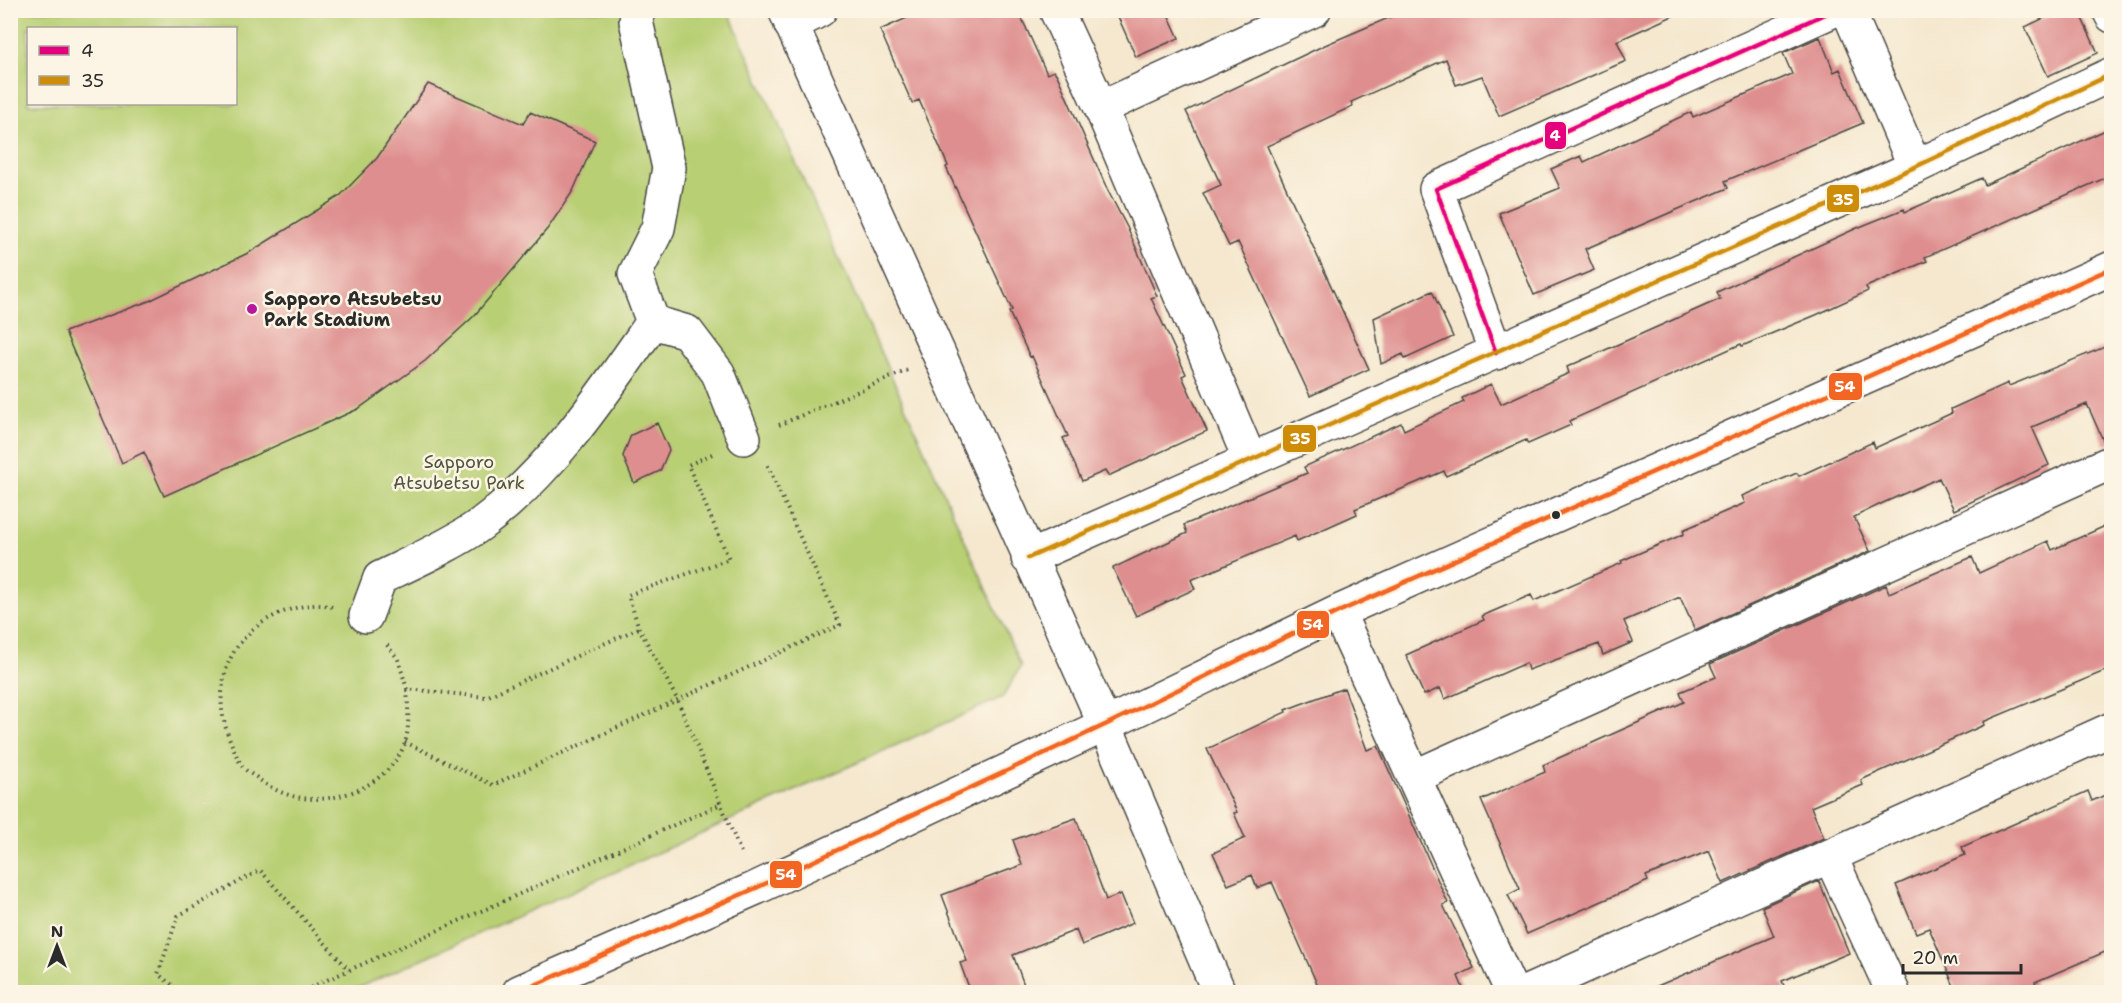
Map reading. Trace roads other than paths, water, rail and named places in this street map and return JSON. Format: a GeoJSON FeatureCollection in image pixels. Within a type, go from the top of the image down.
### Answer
{"type":"FeatureCollection","features":[{"type":"Feature","properties":{"kind":"street"},"geometry":{"type":"LineString","coordinates":[[638,10],[636,21],[669,168],[658,228],[635,274],[653,322]]}},
{"type":"Feature","properties":{"kind":"street"},"geometry":{"type":"LineString","coordinates":[[820,10],[788,18],[1028,558],[1105,725],[1219,993]]}},
{"type":"Feature","properties":{"kind":"street"},"geometry":{"type":"LineString","coordinates":[[1056,10],[1101,108],[1250,460]]}},
{"type":"Feature","properties":{"kind":"street"},"geometry":{"type":"LineString","coordinates":[[1101,108],[1314,10]]}},
{"type":"Feature","properties":{"kind":"street"},"geometry":{"type":"LineString","coordinates":[[1496,353],[1436,189],[1834,10]]}},
{"type":"Feature","properties":{"kind":"street"},"geometry":{"type":"LineString","coordinates":[[1848,10],[1915,167]]}},
{"type":"Feature","properties":{"kind":"street"},"geometry":{"type":"LineString","coordinates":[[2109,10],[2112,16]]}},
{"type":"Feature","properties":{"kind":"street"},"geometry":{"type":"LineString","coordinates":[[1028,558],[1915,167],[2112,74]]}},
{"type":"Feature","properties":{"kind":"street"},"geometry":{"type":"LineString","coordinates":[[519,993],[756,888],[1105,725],[1338,612],[2112,268]]}},
{"type":"Feature","properties":{"kind":"street"},"geometry":{"type":"LineString","coordinates":[[653,322],[687,332],[718,373],[749,436]]}},
{"type":"Feature","properties":{"kind":"street"},"geometry":{"type":"LineString","coordinates":[[366,616],[380,578],[480,525],[538,475],[586,417],[653,322]]}},
{"type":"Feature","properties":{"kind":"street"},"geometry":{"type":"LineString","coordinates":[[1414,777],[2112,462]]}},
{"type":"Feature","properties":{"kind":"street"},"geometry":{"type":"LineString","coordinates":[[1338,612],[1512,993]]}},
{"type":"Feature","properties":{"kind":"street"},"geometry":{"type":"LineString","coordinates":[[1527,993],[2112,729]]}},
{"type":"Feature","properties":{"kind":"street"},"geometry":{"type":"LineString","coordinates":[[1830,856],[1893,993]]}},
{"type":"Feature","properties":{"kind":"place","name":"Sapporo Atsubetsu Park Stadium"},"geometry":{"type":"Point","coordinates":[252,309]}},
{"type":"Feature","properties":{"kind":"park label","name":"Sapporo Atsubetsu Park"},"geometry":{"type":"Point","coordinates":[459,472]}}]}
